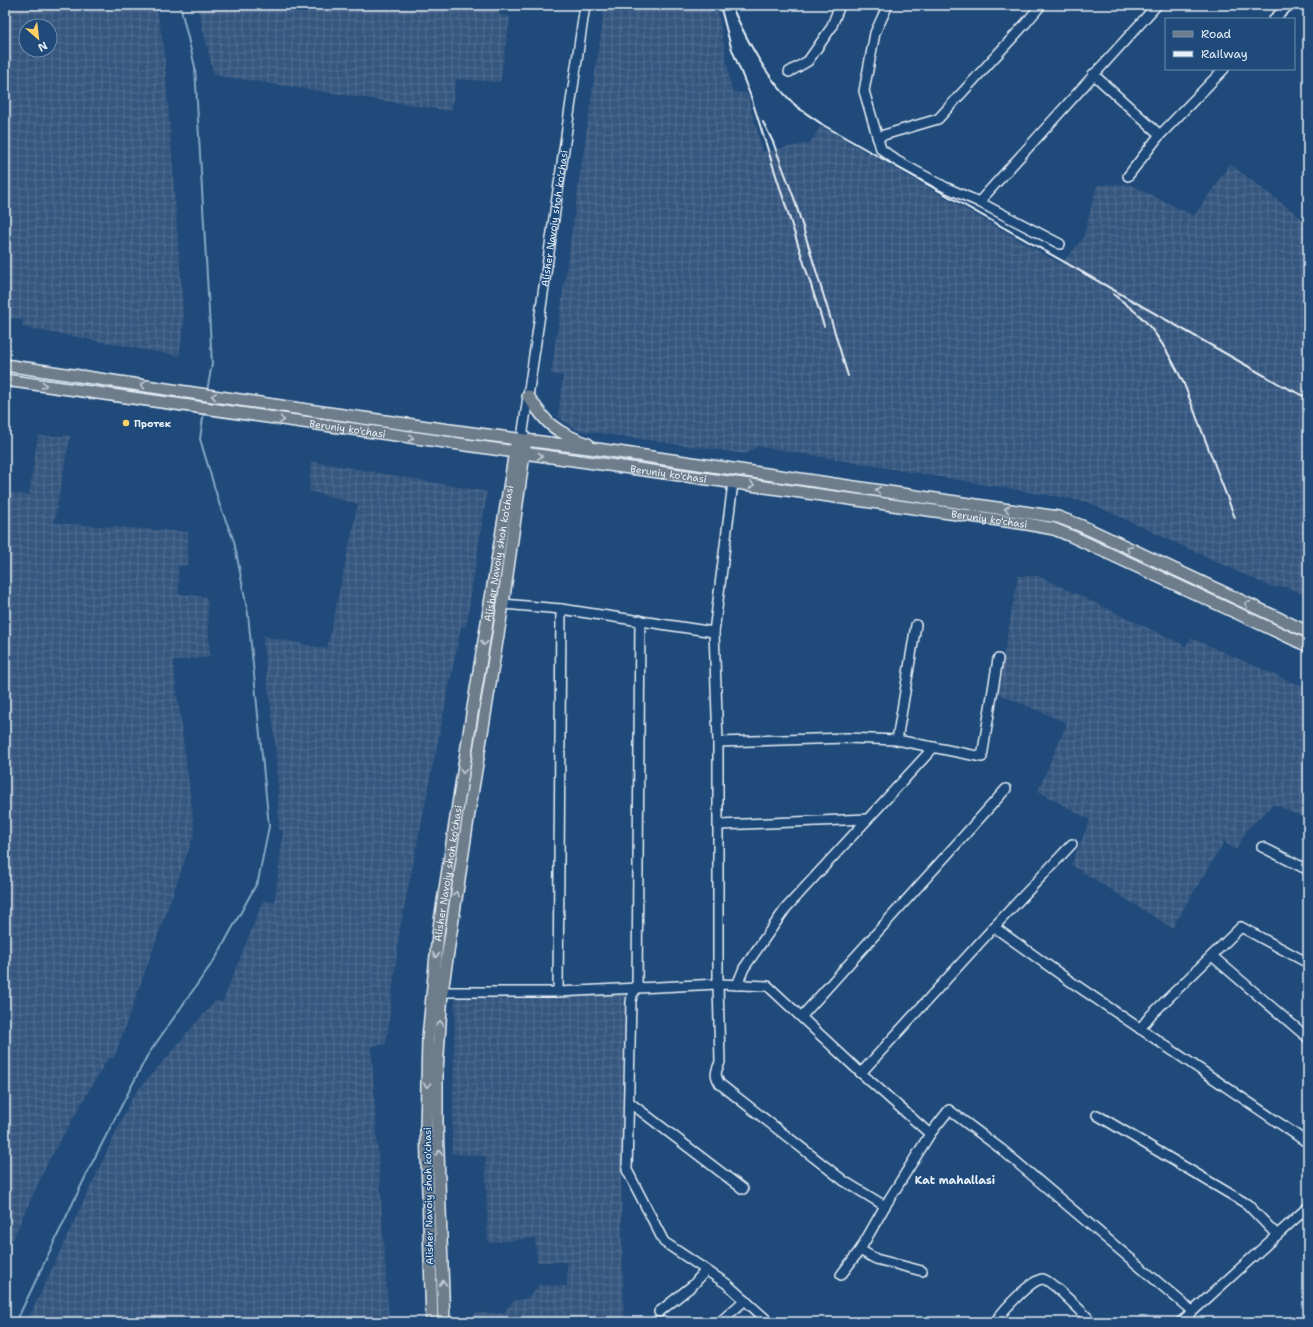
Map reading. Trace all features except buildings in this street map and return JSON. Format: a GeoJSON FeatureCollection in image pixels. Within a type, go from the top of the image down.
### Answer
{"type":"FeatureCollection","features":[{"type":"Feature","properties":{"kind":"main road","name":"Beruniy ko'chasi"},"geometry":{"type":"LineString","coordinates":[[5,365],[246,401],[522,437],[1058,517],[1082,526],[1308,632]]}},
{"type":"Feature","properties":{"kind":"main road"},"geometry":{"type":"LineString","coordinates":[[100,393],[102,379]]}},
{"type":"Feature","properties":{"kind":"main road","name":"Beruniy ko'chasi"},"geometry":{"type":"LineString","coordinates":[[5,380],[1027,524],[1054,530],[1071,536],[1308,646]]}},
{"type":"Feature","properties":{"kind":"main road"},"geometry":{"type":"LineString","coordinates":[[528,396],[552,426],[563,433],[597,449]]}},
{"type":"Feature","properties":{"kind":"main road","name":"Alisher Navoiy shoh ko'chasi"},"geometry":{"type":"LineString","coordinates":[[432,1322],[426,1128],[428,1038],[438,934],[471,721],[522,437]]}},
{"type":"Feature","properties":{"kind":"main road","name":"Alisher Navoiy shoh ko'chasi"},"geometry":{"type":"LineString","coordinates":[[444,1322],[437,1123],[437,1071],[442,992],[470,805],[503,604],[519,453]]}},
{"type":"Feature","properties":{"kind":"main road"},"geometry":{"type":"LineString","coordinates":[[1264,626],[1269,614]]}},
{"type":"Feature","properties":{"kind":"street","name":"Alisher Navoiy shoh ko'chasi"},"geometry":{"type":"LineString","coordinates":[[522,437],[585,5]]}},
{"type":"Feature","properties":{"kind":"street"},"geometry":{"type":"LineString","coordinates":[[789,72],[808,62],[831,28],[840,5]]}},
{"type":"Feature","properties":{"kind":"street"},"geometry":{"type":"LineString","coordinates":[[888,5],[875,33],[864,91],[881,149],[897,161],[945,187],[979,202],[1060,244]]}},
{"type":"Feature","properties":{"kind":"street"},"geometry":{"type":"LineString","coordinates":[[877,137],[938,119],[1041,5]]}},
{"type":"Feature","properties":{"kind":"street"},"geometry":{"type":"LineString","coordinates":[[979,202],[1156,5]]}},
{"type":"Feature","properties":{"kind":"street"},"geometry":{"type":"LineString","coordinates":[[1275,18],[1289,5]]}},
{"type":"Feature","properties":{"kind":"street"},"geometry":{"type":"LineString","coordinates":[[1128,176],[1160,135],[1223,70]]}},
{"type":"Feature","properties":{"kind":"street"},"geometry":{"type":"LineString","coordinates":[[1093,74],[1160,135]]}},
{"type":"Feature","properties":{"kind":"street"},"geometry":{"type":"LineString","coordinates":[[733,483],[714,632],[719,825],[718,984],[720,1062],[715,1073],[716,1078],[720,1084],[844,1181],[885,1206]]}},
{"type":"Feature","properties":{"kind":"street"},"geometry":{"type":"LineString","coordinates":[[503,604],[561,609],[714,632]]}},
{"type":"Feature","properties":{"kind":"street"},"geometry":{"type":"LineString","coordinates":[[558,992],[561,609]]}},
{"type":"Feature","properties":{"kind":"street"},"geometry":{"type":"LineString","coordinates":[[640,620],[637,988],[632,995],[631,1002],[627,1170],[664,1242],[727,1284],[769,1322]]}},
{"type":"Feature","properties":{"kind":"street"},"geometry":{"type":"LineString","coordinates":[[897,740],[916,625]]}},
{"type":"Feature","properties":{"kind":"street"},"geometry":{"type":"LineString","coordinates":[[718,742],[847,738],[897,740],[982,757],[998,659]]}},
{"type":"Feature","properties":{"kind":"street"},"geometry":{"type":"LineString","coordinates":[[737,985],[744,968],[786,908],[934,747]]}},
{"type":"Feature","properties":{"kind":"street"},"geometry":{"type":"LineString","coordinates":[[802,1016],[1006,789]]}},
{"type":"Feature","properties":{"kind":"street"},"geometry":{"type":"LineString","coordinates":[[719,825],[867,819]]}},
{"type":"Feature","properties":{"kind":"street"},"geometry":{"type":"LineString","coordinates":[[861,1073],[1072,844]]}},
{"type":"Feature","properties":{"kind":"street"},"geometry":{"type":"LineString","coordinates":[[1262,847],[1308,870]]}},
{"type":"Feature","properties":{"kind":"street"},"geometry":{"type":"LineString","coordinates":[[994,927],[1067,979],[1308,1143]]}},
{"type":"Feature","properties":{"kind":"street"},"geometry":{"type":"LineString","coordinates":[[1140,1029],[1150,1016],[1241,927],[1308,963]]}},
{"type":"Feature","properties":{"kind":"street"},"geometry":{"type":"LineString","coordinates":[[1212,956],[1308,1038]]}},
{"type":"Feature","properties":{"kind":"street"},"geometry":{"type":"LineString","coordinates":[[442,992],[558,992],[718,984],[768,986],[802,1016],[861,1073],[930,1134]]}},
{"type":"Feature","properties":{"kind":"street"},"geometry":{"type":"LineString","coordinates":[[629,1102],[743,1189]]}},
{"type":"Feature","properties":{"kind":"street"},"geometry":{"type":"LineString","coordinates":[[841,1275],[860,1250],[885,1206],[930,1134],[949,1110],[1001,1149],[1192,1312]]}},
{"type":"Feature","properties":{"kind":"street"},"geometry":{"type":"LineString","coordinates":[[1097,1115],[1247,1204],[1277,1235]]}},
{"type":"Feature","properties":{"kind":"street"},"geometry":{"type":"LineString","coordinates":[[1181,1322],[1308,1207]]}},
{"type":"Feature","properties":{"kind":"street"},"geometry":{"type":"LineString","coordinates":[[860,1250],[876,1259],[922,1271]]}},
{"type":"Feature","properties":{"kind":"street"},"geometry":{"type":"LineString","coordinates":[[659,1312],[693,1285],[706,1270]]}},
{"type":"Feature","properties":{"kind":"street"},"geometry":{"type":"LineString","coordinates":[[995,1322],[1004,1310],[1033,1282],[1042,1279],[1047,1280],[1092,1322]]}},
{"type":"Feature","properties":{"kind":"street"},"geometry":{"type":"LineString","coordinates":[[720,1322],[744,1300]]}},
{"type":"Feature","properties":{"kind":"shaded area"},"geometry":{"type":"Polygon","coordinates":[[[5,5],[156,5],[164,48],[184,323],[179,356],[22,327],[23,320],[5,317],[5,5]]]}},
{"type":"Feature","properties":{"kind":"shaded area"},"geometry":{"type":"Polygon","coordinates":[[[197,5],[501,5],[499,15],[510,17],[500,82],[456,79],[451,111],[214,75],[197,5]]]}},
{"type":"Feature","properties":{"kind":"shaded area"},"geometry":{"type":"Polygon","coordinates":[[[605,5],[717,5],[732,92],[747,93],[763,152],[810,143],[821,126],[1061,264],[1083,239],[1097,185],[1129,184],[1194,216],[1230,164],[1308,223],[1308,597],[1287,587],[1271,587],[1088,502],[757,446],[746,454],[577,430],[558,417],[563,376],[551,374],[605,5]]]}},
{"type":"Feature","properties":{"kind":"shaded area"},"geometry":{"type":"Polygon","coordinates":[[[38,436],[70,436],[54,523],[188,532],[188,565],[178,566],[179,594],[207,597],[210,657],[173,661],[195,832],[114,1058],[108,1058],[49,1160],[5,1256],[5,492],[29,495],[38,436]]]}},
{"type":"Feature","properties":{"kind":"shaded area"},"geometry":{"type":"Polygon","coordinates":[[[311,461],[487,492],[466,627],[461,627],[400,928],[386,1044],[371,1046],[389,1322],[27,1322],[133,1096],[216,1000],[222,1003],[263,901],[275,902],[283,831],[279,829],[277,757],[263,636],[327,649],[358,504],[309,491],[311,461]]]}},
{"type":"Feature","properties":{"kind":"shaded area"},"geometry":{"type":"Polygon","coordinates":[[[1018,576],[1038,576],[1186,646],[1191,638],[1308,689],[1308,820],[1274,804],[1247,829],[1236,850],[1224,842],[1172,928],[1071,865],[1090,820],[1038,791],[1067,723],[997,693],[1018,576]]]}},
{"type":"Feature","properties":{"kind":"shaded area"},"geometry":{"type":"Polygon","coordinates":[[[626,995],[621,1183],[624,1322],[475,1322],[475,1313],[504,1313],[513,1301],[526,1299],[537,1289],[538,1285],[567,1286],[567,1262],[537,1262],[535,1238],[488,1243],[485,1156],[452,1154],[455,997],[626,995]]]}},
{"type":"Feature","properties":{"kind":"waterway"},"geometry":{"type":"LineString","coordinates":[[180,5],[195,67],[212,364],[207,391]]}},
{"type":"Feature","properties":{"kind":"waterway"},"geometry":{"type":"LineString","coordinates":[[16,1322],[91,1165],[147,1056],[217,956],[258,881],[269,826],[248,614],[234,541],[220,506],[200,439],[204,411]]}},
{"type":"Feature","properties":{"kind":"railway"},"geometry":{"type":"LineString","coordinates":[[720,5],[731,47],[751,97],[824,326]]}},
{"type":"Feature","properties":{"kind":"railway"},"geometry":{"type":"LineString","coordinates":[[731,5],[750,44],[774,81],[797,106],[823,125],[1281,385],[1308,398]]}},
{"type":"Feature","properties":{"kind":"railway"},"geometry":{"type":"LineString","coordinates":[[763,122],[773,142],[794,198],[848,376]]}},
{"type":"Feature","properties":{"kind":"railway"},"geometry":{"type":"LineString","coordinates":[[1113,294],[1149,325],[1171,358],[1184,384],[1235,518]]}},
{"type":"Feature","properties":{"kind":"place","name":"Протек"},"geometry":{"type":"Point","coordinates":[126,423]}},
{"type":"Feature","properties":{"kind":"district","name":"Kat mahallasi"},"geometry":{"type":"Point","coordinates":[955,1180]}}]}
